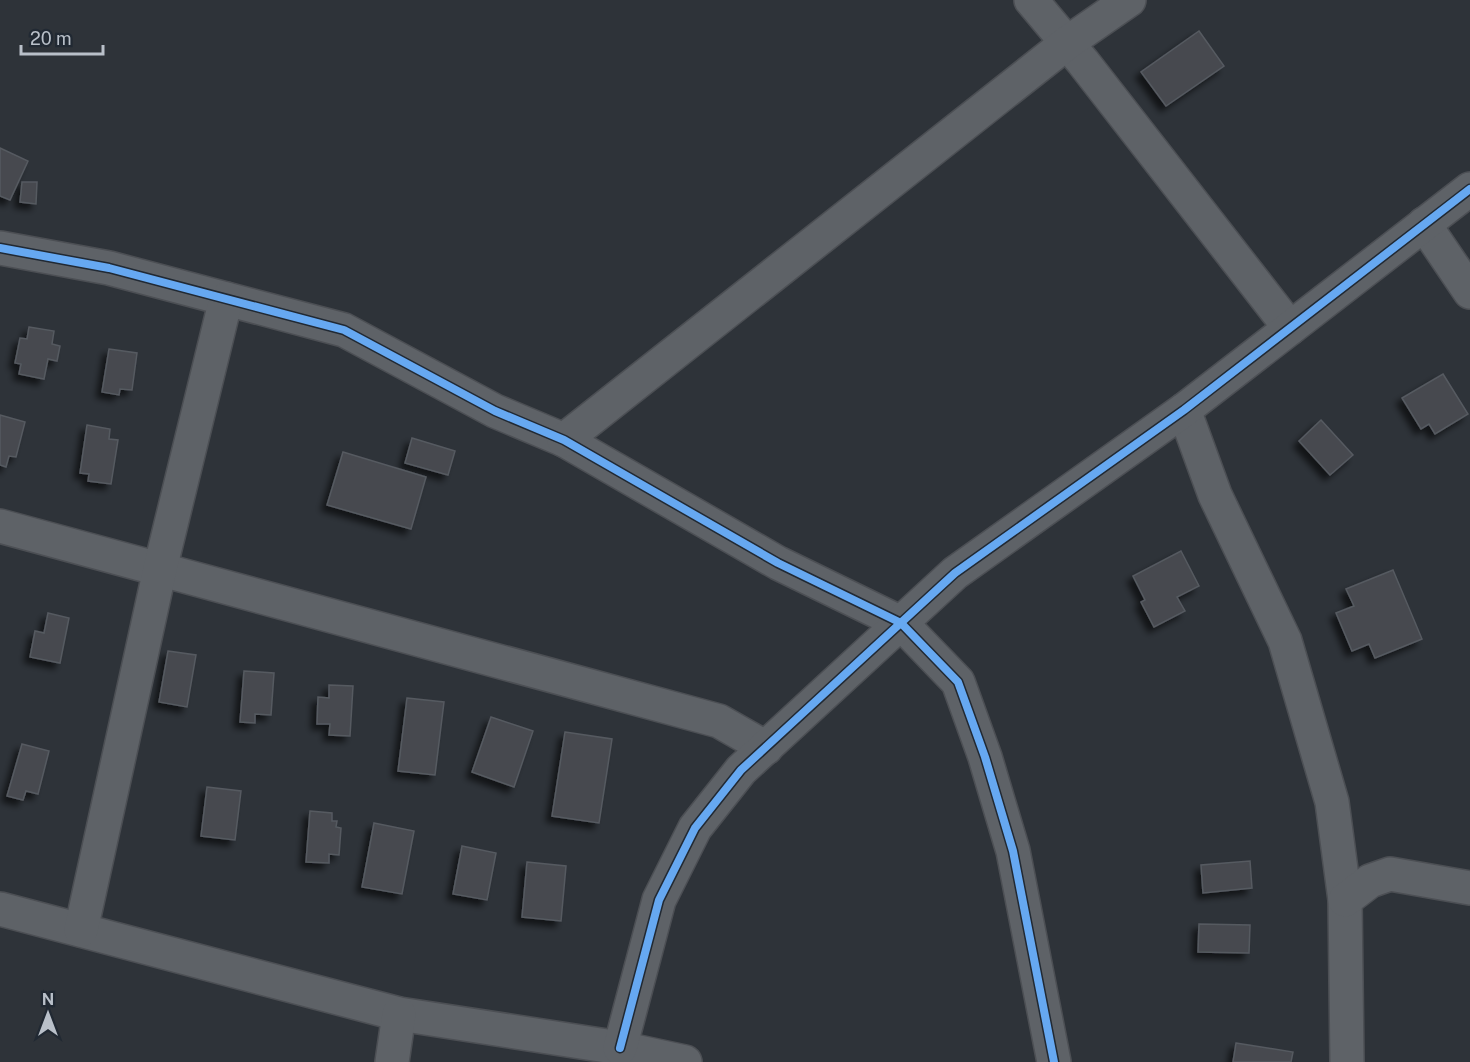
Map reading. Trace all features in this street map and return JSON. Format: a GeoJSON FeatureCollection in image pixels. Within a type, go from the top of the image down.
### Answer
{"type":"FeatureCollection","features":[{"type":"Feature","properties":{"kind":"street"},"geometry":{"type":"LineString","coordinates":[[1031,0],[1290,328]]}},
{"type":"Feature","properties":{"kind":"street"},"geometry":{"type":"LineString","coordinates":[[564,440],[1067,43],[1130,0]]}},
{"type":"Feature","properties":{"kind":"street"},"geometry":{"type":"LineString","coordinates":[[620,1048],[659,900],[695,828],[741,771],[955,573],[1184,410],[1470,189]]}},
{"type":"Feature","properties":{"kind":"street"},"geometry":{"type":"LineString","coordinates":[[1424,224],[1470,292]]}},
{"type":"Feature","properties":{"kind":"street"},"geometry":{"type":"LineString","coordinates":[[0,248],[110,268],[344,330],[495,411],[564,440],[778,563],[901,623],[958,682],[986,757],[1013,851],[1054,1062]]}},
{"type":"Feature","properties":{"kind":"street"},"geometry":{"type":"LineString","coordinates":[[81,930],[160,569],[226,299]]}},
{"type":"Feature","properties":{"kind":"street"},"geometry":{"type":"LineString","coordinates":[[1184,410],[1215,495],[1285,641],[1332,802],[1344,900],[1347,1062]]}},
{"type":"Feature","properties":{"kind":"street"},"geometry":{"type":"LineString","coordinates":[[0,526],[719,721],[766,748]]}},
{"type":"Feature","properties":{"kind":"street"},"geometry":{"type":"LineString","coordinates":[[1344,900],[1370,881],[1390,874],[1470,888]]}},
{"type":"Feature","properties":{"kind":"street"},"geometry":{"type":"LineString","coordinates":[[0,909],[399,1014],[620,1048],[685,1062]]}},
{"type":"Feature","properties":{"kind":"street"},"geometry":{"type":"LineString","coordinates":[[392,1062],[399,1014]]}},
{"type":"Feature","properties":{"kind":"building"},"geometry":{"type":"Polygon","coordinates":[[[1199,31],[1224,66],[1166,106],[1141,72],[1199,31]]]}},
{"type":"Feature","properties":{"kind":"building"},"geometry":{"type":"Polygon","coordinates":[[[0,148],[28,161],[10,200],[0,196],[0,148]]]}},
{"type":"Feature","properties":{"kind":"building"},"geometry":{"type":"Polygon","coordinates":[[[22,182],[37,182],[36,204],[20,202],[22,182]]]}},
{"type":"Feature","properties":{"kind":"building"},"geometry":{"type":"Polygon","coordinates":[[[29,327],[54,331],[52,344],[60,346],[57,361],[48,359],[44,379],[19,374],[21,364],[15,363],[20,338],[27,339],[29,327]]]}},
{"type":"Feature","properties":{"kind":"building"},"geometry":{"type":"Polygon","coordinates":[[[109,349],[137,353],[132,390],[120,389],[119,395],[102,392],[109,349]]]}},
{"type":"Feature","properties":{"kind":"building"},"geometry":{"type":"Polygon","coordinates":[[[1443,374],[1468,414],[1435,434],[1429,424],[1421,429],[1402,398],[1443,374]]]}},
{"type":"Feature","properties":{"kind":"building"},"geometry":{"type":"Polygon","coordinates":[[[0,415],[25,422],[16,457],[9,456],[6,467],[0,465],[0,415]]]}},
{"type":"Feature","properties":{"kind":"building"},"geometry":{"type":"Polygon","coordinates":[[[1321,420],[1353,455],[1330,475],[1299,441],[1321,420]]]}},
{"type":"Feature","properties":{"kind":"building"},"geometry":{"type":"Polygon","coordinates":[[[87,425],[110,429],[109,439],[118,440],[111,484],[88,481],[89,474],[80,473],[87,425]]]}},
{"type":"Feature","properties":{"kind":"building"},"geometry":{"type":"Polygon","coordinates":[[[412,438],[455,451],[448,475],[405,463],[412,438]]]}},
{"type":"Feature","properties":{"kind":"building"},"geometry":{"type":"Polygon","coordinates":[[[343,452],[426,477],[411,529],[327,505],[343,452]]]}},
{"type":"Feature","properties":{"kind":"building"},"geometry":{"type":"Polygon","coordinates":[[[1181,551],[1199,586],[1177,597],[1185,611],[1154,627],[1141,602],[1145,600],[1133,576],[1181,551]]]}},
{"type":"Feature","properties":{"kind":"building"},"geometry":{"type":"Polygon","coordinates":[[[1393,570],[1422,639],[1375,658],[1369,644],[1352,651],[1336,613],[1354,606],[1346,589],[1393,570]]]}},
{"type":"Feature","properties":{"kind":"building"},"geometry":{"type":"Polygon","coordinates":[[[48,613],[69,618],[60,663],[30,657],[35,631],[44,633],[48,613]]]}},
{"type":"Feature","properties":{"kind":"building"},"geometry":{"type":"Polygon","coordinates":[[[168,651],[196,655],[187,707],[159,702],[168,651]]]}},
{"type":"Feature","properties":{"kind":"building"},"geometry":{"type":"Polygon","coordinates":[[[244,671],[274,673],[271,715],[255,714],[255,723],[240,722],[244,671]]]}},
{"type":"Feature","properties":{"kind":"building"},"geometry":{"type":"Polygon","coordinates":[[[329,685],[353,686],[350,736],[329,735],[330,724],[317,724],[318,697],[329,698],[329,685]]]}},
{"type":"Feature","properties":{"kind":"building"},"geometry":{"type":"Polygon","coordinates":[[[407,698],[444,702],[435,775],[398,771],[407,698]]]}},
{"type":"Feature","properties":{"kind":"building"},"geometry":{"type":"Polygon","coordinates":[[[491,717],[533,731],[514,787],[472,772],[491,717]]]}},
{"type":"Feature","properties":{"kind":"building"},"geometry":{"type":"Polygon","coordinates":[[[565,732],[612,739],[599,823],[552,816],[565,732]]]}},
{"type":"Feature","properties":{"kind":"building"},"geometry":{"type":"Polygon","coordinates":[[[22,744],[49,751],[38,794],[26,791],[23,800],[7,796],[22,744]]]}},
{"type":"Feature","properties":{"kind":"building"},"geometry":{"type":"Polygon","coordinates":[[[207,787],[241,791],[235,840],[201,836],[207,787]]]}},
{"type":"Feature","properties":{"kind":"building"},"geometry":{"type":"Polygon","coordinates":[[[310,811],[332,813],[332,821],[337,821],[336,827],[341,828],[339,855],[329,854],[329,863],[306,862],[310,811]]]}},
{"type":"Feature","properties":{"kind":"building"},"geometry":{"type":"Polygon","coordinates":[[[374,823],[414,831],[402,894],[362,887],[374,823]]]}},
{"type":"Feature","properties":{"kind":"building"},"geometry":{"type":"Polygon","coordinates":[[[462,846],[496,853],[487,900],[453,894],[462,846]]]}},
{"type":"Feature","properties":{"kind":"building"},"geometry":{"type":"Polygon","coordinates":[[[1250,861],[1252,888],[1203,893],[1201,865],[1250,861]]]}},
{"type":"Feature","properties":{"kind":"building"},"geometry":{"type":"Polygon","coordinates":[[[527,862],[566,866],[561,921],[522,917],[527,862]]]}},
{"type":"Feature","properties":{"kind":"building"},"geometry":{"type":"Polygon","coordinates":[[[1199,924],[1250,925],[1249,953],[1198,952],[1199,924]]]}},
{"type":"Feature","properties":{"kind":"building"},"geometry":{"type":"Polygon","coordinates":[[[1236,1043],[1293,1052],[1291,1062],[1233,1062],[1236,1043]]]}},
{"type":"Feature","properties":{"kind":"cycle path"},"geometry":{"type":"LineString","coordinates":[[620,1048],[659,900],[695,828],[741,770],[955,573],[1184,410],[1470,189]]}},
{"type":"Feature","properties":{"kind":"cycle path"},"geometry":{"type":"LineString","coordinates":[[0,248],[109,268],[344,330],[495,411],[564,440],[778,563],[901,623],[958,682],[985,757],[1013,851],[1054,1062]]}}]}
